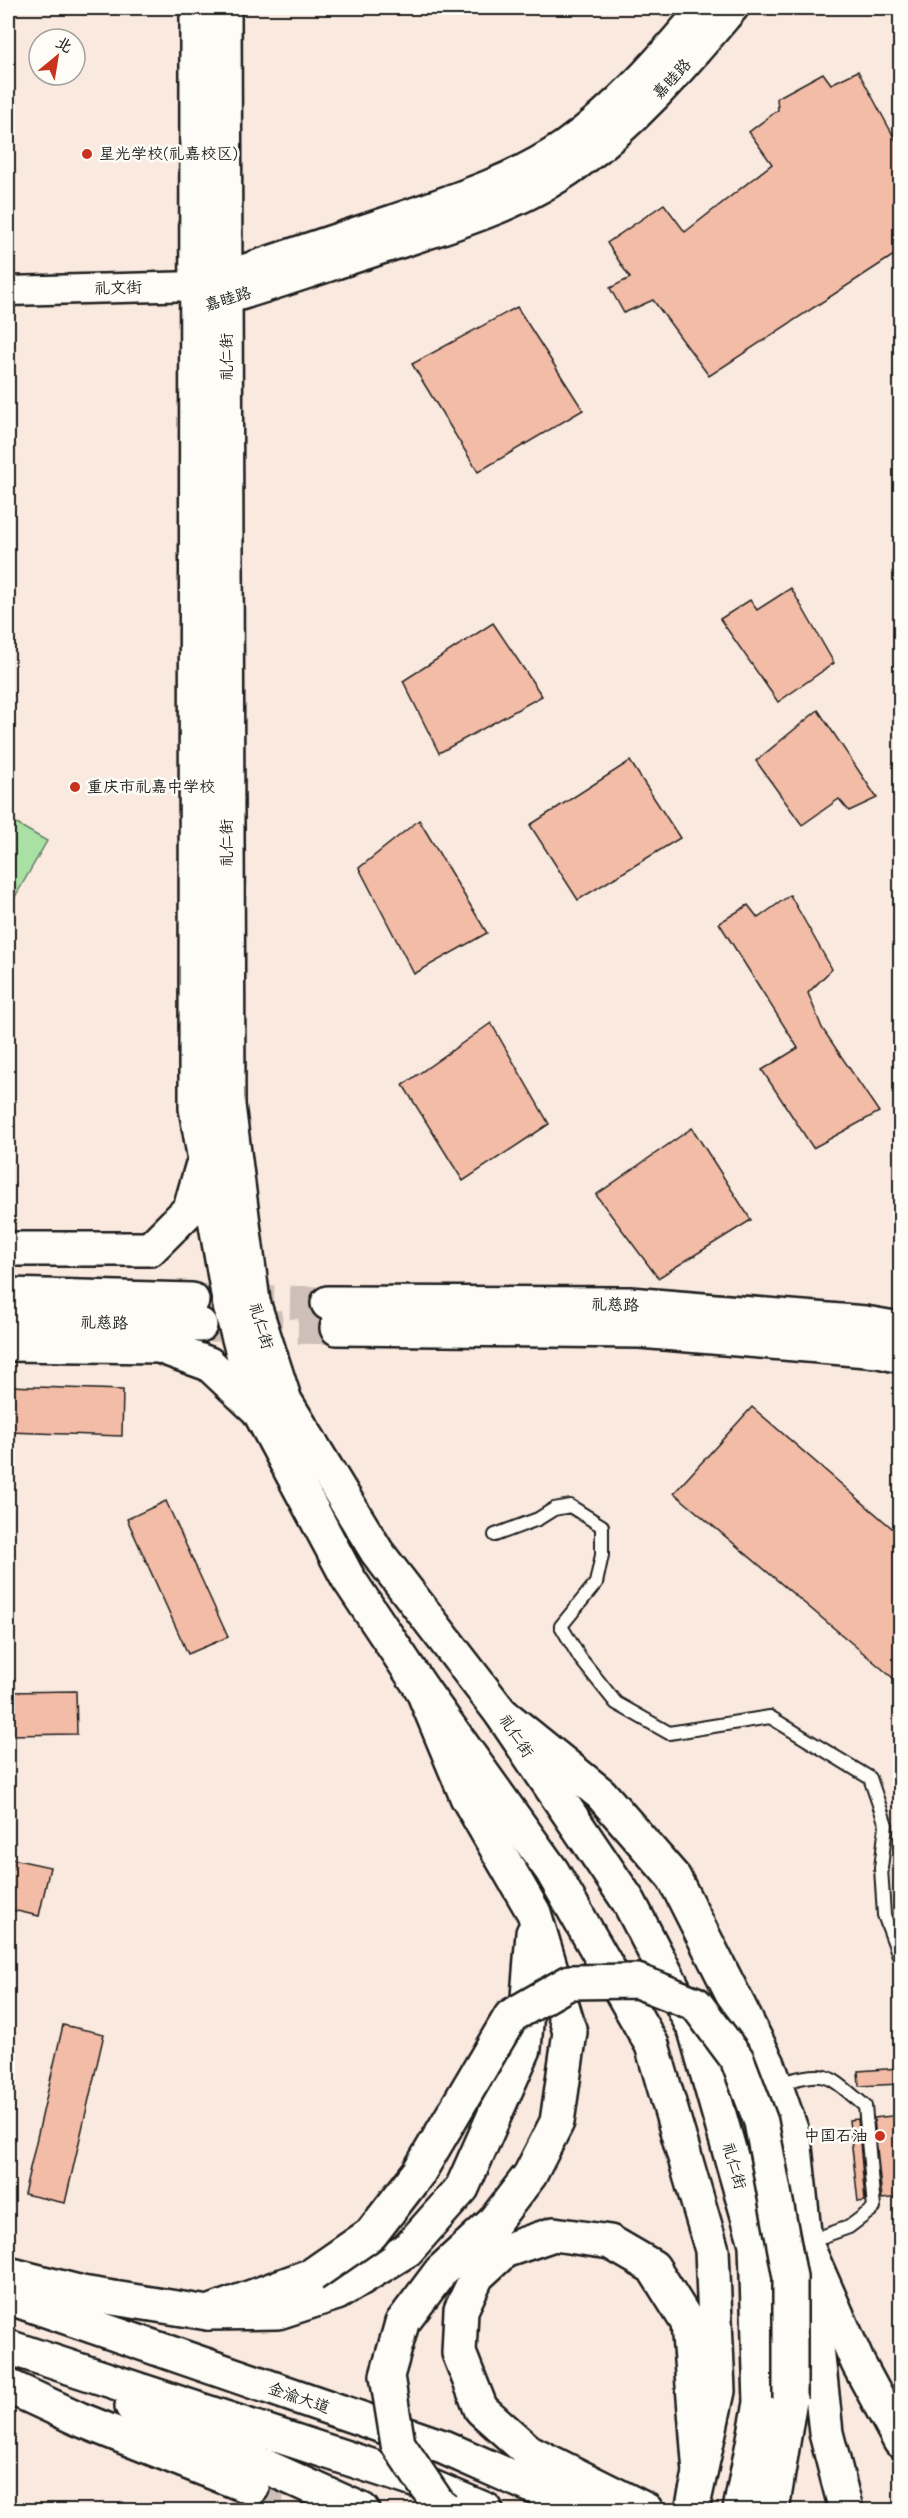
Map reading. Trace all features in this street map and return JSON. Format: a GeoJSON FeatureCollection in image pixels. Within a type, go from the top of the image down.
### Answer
{"type":"FeatureCollection","features":[{"type":"Feature","properties":{"kind":"main road","name":"礼仁街"},"geometry":{"type":"LineString","coordinates":[[197,8],[212,292],[228,1105],[253,1302],[285,1401],[377,1552],[501,1713],[629,1902],[695,2030],[756,2244],[761,2403],[740,2511]]}},
{"type":"Feature","properties":{"kind":"main road","name":"礼仁街"},"geometry":{"type":"LineString","coordinates":[[224,8],[212,292],[196,1108],[230,1306],[259,1411],[348,1578],[422,1689],[552,1871],[652,2045],[712,2250],[718,2391],[692,2511]]}},
{"type":"Feature","properties":{"kind":"main road"},"geometry":{"type":"LineString","coordinates":[[8,1249],[150,1249],[190,1209],[205,1157]]}},
{"type":"Feature","properties":{"kind":"main road","name":"礼慈路"},"geometry":{"type":"LineString","coordinates":[[8,1295],[196,1313],[8,1320]]}},
{"type":"Feature","properties":{"kind":"main road","name":"礼慈路"},"geometry":{"type":"LineString","coordinates":[[900,1329],[865,1323],[628,1304],[333,1315],[640,1331],[879,1351],[900,1356]]}},
{"type":"Feature","properties":{"kind":"main road"},"geometry":{"type":"LineString","coordinates":[[8,1344],[159,1346],[209,1364],[259,1411]]}},
{"type":"Feature","properties":{"kind":"main road"},"geometry":{"type":"LineString","coordinates":[[422,1689],[467,1797],[534,1913],[570,2032],[557,2122],[530,2175],[493,2223],[441,2271],[402,2323],[387,2376],[398,2444],[439,2505],[446,2511]]}},
{"type":"Feature","properties":{"kind":"main road"},"geometry":{"type":"LineString","coordinates":[[501,1713],[601,1794],[674,1878],[768,2064],[794,2138],[826,2433],[846,2511]]}},
{"type":"Feature","properties":{"kind":"main road"},"geometry":{"type":"LineString","coordinates":[[8,2274],[82,2293],[208,2313],[278,2312],[337,2293],[407,2250],[462,2188],[524,2049],[534,1913]]}},
{"type":"Feature","properties":{"kind":"main road"},"geometry":{"type":"LineString","coordinates":[[208,2313],[312,2275],[371,2234],[419,2172],[511,2016],[570,1982],[637,1981],[696,2004],[737,2059],[760,2122],[790,2277],[790,2399],[771,2511]]}},
{"type":"Feature","properties":{"kind":"main road"},"geometry":{"type":"LineString","coordinates":[[646,2511],[528,2451],[481,2409],[459,2353],[461,2310],[477,2276],[504,2251],[554,2234],[610,2242],[653,2267],[688,2323],[700,2473]]}},
{"type":"Feature","properties":{"kind":"main road"},"geometry":{"type":"LineString","coordinates":[[806,2242],[858,2363],[900,2441]]}},
{"type":"Feature","properties":{"kind":"main road","name":"金渝大道"},"geometry":{"type":"LineString","coordinates":[[8,2297],[443,2447],[586,2511]]}},
{"type":"Feature","properties":{"kind":"main road"},"geometry":{"type":"LineString","coordinates":[[8,2348],[362,2511]]}},
{"type":"Feature","properties":{"kind":"main road"},"geometry":{"type":"LineString","coordinates":[[8,2348],[420,2482],[486,2511]]}},
{"type":"Feature","properties":{"kind":"main road"},"geometry":{"type":"LineString","coordinates":[[8,2386],[79,2419],[252,2488]]}},
{"type":"Feature","properties":{"kind":"street","name":"嘉睦路"},"geometry":{"type":"LineString","coordinates":[[212,292],[460,196],[515,173],[563,146],[606,112],[651,68],[702,8]]}},
{"type":"Feature","properties":{"kind":"street","name":"嘉睦路"},"geometry":{"type":"LineString","coordinates":[[212,292],[467,221],[522,198],[577,166],[623,128],[670,84],[735,8]]}},
{"type":"Feature","properties":{"kind":"street","name":"礼文街"},"geometry":{"type":"LineString","coordinates":[[8,291],[212,292]]}},
{"type":"Feature","properties":{"kind":"lane"},"geometry":{"type":"LineString","coordinates":[[495,1535],[538,1519],[554,1509],[570,1506],[602,1526],[602,1555],[596,1583],[561,1626],[580,1658],[616,1703],[669,1733],[770,1717],[870,1778],[886,1825],[881,1869],[884,1915],[900,1958]]}},
{"type":"Feature","properties":{"kind":"lane"},"geometry":{"type":"LineString","coordinates":[[775,2085],[813,2074],[834,2079],[866,2106],[874,2208],[849,2227],[806,2242]]}},
{"type":"Feature","properties":{"kind":"green space"},"geometry":{"type":"Polygon","coordinates":[[[8,819],[47,841],[8,909],[8,819]]]}},
{"type":"Feature","properties":{"kind":"building"},"geometry":{"type":"Polygon","coordinates":[[[858,71],[900,148],[900,251],[709,376],[653,300],[624,313],[610,288],[630,278],[607,243],[664,204],[685,232],[772,164],[749,132],[778,110],[777,98],[823,73],[831,84],[858,71]]]}},
{"type":"Feature","properties":{"kind":"building"},"geometry":{"type":"Polygon","coordinates":[[[517,307],[583,410],[478,472],[412,364],[517,307]]]}},
{"type":"Feature","properties":{"kind":"building"},"geometry":{"type":"Polygon","coordinates":[[[791,588],[834,663],[778,702],[720,619],[750,600],[757,610],[791,588]]]}},
{"type":"Feature","properties":{"kind":"building"},"geometry":{"type":"Polygon","coordinates":[[[493,623],[542,696],[439,753],[403,681],[493,623]]]}},
{"type":"Feature","properties":{"kind":"building"},"geometry":{"type":"Polygon","coordinates":[[[818,710],[877,798],[849,811],[839,799],[802,825],[756,761],[818,710]]]}},
{"type":"Feature","properties":{"kind":"building"},"geometry":{"type":"Polygon","coordinates":[[[630,761],[680,838],[578,900],[530,825],[630,761]]]}},
{"type":"Feature","properties":{"kind":"building"},"geometry":{"type":"Polygon","coordinates":[[[419,820],[487,933],[414,974],[359,868],[419,820]]]}},
{"type":"Feature","properties":{"kind":"building"},"geometry":{"type":"Polygon","coordinates":[[[790,895],[832,969],[808,993],[822,1028],[879,1112],[813,1148],[762,1070],[798,1048],[719,923],[748,905],[758,918],[790,895]]]}},
{"type":"Feature","properties":{"kind":"building"},"geometry":{"type":"Polygon","coordinates":[[[491,1023],[549,1124],[463,1181],[403,1085],[491,1023]]]}},
{"type":"Feature","properties":{"kind":"building"},"geometry":{"type":"Polygon","coordinates":[[[692,1128],[751,1220],[658,1278],[596,1195],[692,1128]]]}},
{"type":"Feature","properties":{"kind":"building"},"geometry":{"type":"Polygon","coordinates":[[[8,1386],[123,1390],[122,1436],[8,1432],[8,1386]]]}},
{"type":"Feature","properties":{"kind":"building"},"geometry":{"type":"Polygon","coordinates":[[[752,1407],[900,1535],[900,1684],[674,1493],[752,1407]]]}},
{"type":"Feature","properties":{"kind":"building"},"geometry":{"type":"Polygon","coordinates":[[[166,1501],[228,1637],[188,1654],[127,1519],[166,1501]]]}},
{"type":"Feature","properties":{"kind":"building"},"geometry":{"type":"Polygon","coordinates":[[[76,1691],[77,1734],[8,1735],[8,1692],[76,1691]]]}},
{"type":"Feature","properties":{"kind":"building"},"geometry":{"type":"Polygon","coordinates":[[[8,1858],[50,1867],[39,1916],[8,1909],[8,1858]]]}},
{"type":"Feature","properties":{"kind":"building"},"geometry":{"type":"Polygon","coordinates":[[[63,2025],[104,2034],[65,2203],[24,2194],[63,2025]]]}},
{"type":"Feature","properties":{"kind":"building"},"geometry":{"type":"Polygon","coordinates":[[[900,2068],[900,2084],[859,2086],[858,2071],[900,2068]]]}},
{"type":"Feature","properties":{"kind":"building"},"geometry":{"type":"Polygon","coordinates":[[[900,2115],[900,2197],[882,2199],[874,2118],[900,2115]]]}},
{"type":"Feature","properties":{"kind":"building"},"geometry":{"type":"Polygon","coordinates":[[[858,2119],[865,2201],[858,2202],[849,2120],[858,2119]]]}},
{"type":"Feature","properties":{"kind":"tunnel"},"geometry":{"type":"LineString","coordinates":[[192,1300],[328,1303]]}},
{"type":"Feature","properties":{"kind":"tunnel"},"geometry":{"type":"LineString","coordinates":[[200,1325],[337,1328]]}},
{"type":"Feature","properties":{"kind":"tunnel"},"geometry":{"type":"LineString","coordinates":[[252,2488],[310,2510]]}},
{"type":"Feature","properties":{"kind":"place","name":"星光学校(礼嘉校区)"},"geometry":{"type":"Point","coordinates":[87,154]}},
{"type":"Feature","properties":{"kind":"place","name":"重庆市礼嘉中学校"},"geometry":{"type":"Point","coordinates":[75,787]}},
{"type":"Feature","properties":{"kind":"place","name":"中国石油"},"geometry":{"type":"Point","coordinates":[880,2136]}}]}
